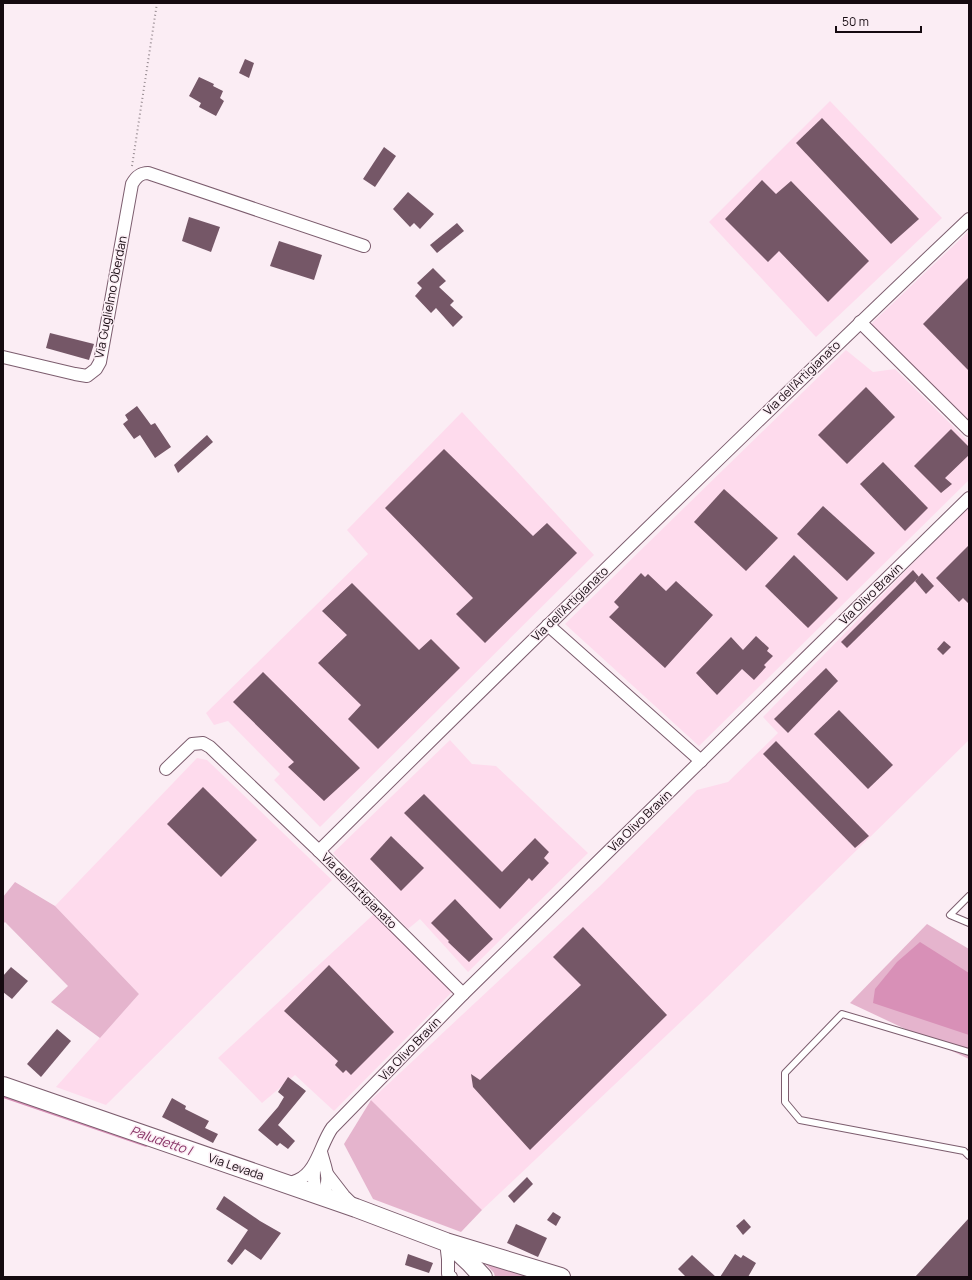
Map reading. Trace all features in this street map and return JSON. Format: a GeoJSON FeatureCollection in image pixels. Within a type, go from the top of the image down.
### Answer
{"type":"FeatureCollection","features":[{"type":"Feature","properties":{"kind":"main road","name":"Via Levada"},"geometry":{"type":"LineString","coordinates":[[3,1086],[356,1208],[529,1271],[561,1277]]}},
{"type":"Feature","properties":{"kind":"main road","name":"Via Levada"},"geometry":{"type":"LineString","coordinates":[[446,1242],[470,1263],[483,1277]]}},
{"type":"Feature","properties":{"kind":"street"},"geometry":{"type":"LineString","coordinates":[[136,178],[142,173],[148,173],[364,246]]}},
{"type":"Feature","properties":{"kind":"street","name":"Via Guglielmo Oberdan"},"geometry":{"type":"LineString","coordinates":[[3,357],[87,376],[96,369],[100,362],[132,184],[136,178]]}},
{"type":"Feature","properties":{"kind":"street","name":"Via dell'Artigianato"},"geometry":{"type":"LineString","coordinates":[[463,994],[319,851],[548,625],[969,218]]}},
{"type":"Feature","properties":{"kind":"street"},"geometry":{"type":"LineString","coordinates":[[860,322],[969,430]]}},
{"type":"Feature","properties":{"kind":"street","name":"Via Olivo Bravin"},"geometry":{"type":"LineString","coordinates":[[319,1156],[326,1137],[332,1128],[463,994],[969,498]]}},
{"type":"Feature","properties":{"kind":"street"},"geometry":{"type":"LineString","coordinates":[[548,625],[701,761]]}},
{"type":"Feature","properties":{"kind":"street"},"geometry":{"type":"LineString","coordinates":[[166,769],[192,744],[203,743],[210,747],[319,851]]}},
{"type":"Feature","properties":{"kind":"street"},"geometry":{"type":"LineString","coordinates":[[319,1156],[314,1169],[314,1178],[319,1196],[326,1190],[328,1184],[327,1174]]}},
{"type":"Feature","properties":{"kind":"street"},"geometry":{"type":"LineString","coordinates":[[319,1156],[327,1174],[344,1196],[356,1208]]}},
{"type":"Feature","properties":{"kind":"street"},"geometry":{"type":"LineString","coordinates":[[286,1184],[299,1180],[308,1172],[319,1156]]}},
{"type":"Feature","properties":{"kind":"street"},"geometry":{"type":"LineString","coordinates":[[446,1242],[448,1274],[451,1277]]}},
{"type":"Feature","properties":{"kind":"lane"},"geometry":{"type":"LineString","coordinates":[[969,896],[950,915],[969,923]]}},
{"type":"Feature","properties":{"kind":"lane"},"geometry":{"type":"LineString","coordinates":[[969,1052],[842,1014],[784,1072],[785,1102],[800,1120],[964,1151],[969,1156]]}},
{"type":"Feature","properties":{"kind":"path"},"geometry":{"type":"LineString","coordinates":[[136,178],[132,166],[157,3]]}},
{"type":"Feature","properties":{"kind":"shaded area"},"geometry":{"type":"Polygon","coordinates":[[[830,101],[942,218],[816,337],[709,222],[830,101]]]}},
{"type":"Feature","properties":{"kind":"shaded area"},"geometry":{"type":"Polygon","coordinates":[[[969,231],[969,420],[870,325],[969,231]]]}},
{"type":"Feature","properties":{"kind":"shaded area"},"geometry":{"type":"Polygon","coordinates":[[[846,350],[873,372],[895,369],[969,442],[969,480],[699,746],[565,624],[846,350]]]}},
{"type":"Feature","properties":{"kind":"shaded area"},"geometry":{"type":"Polygon","coordinates":[[[462,412],[594,555],[320,827],[274,780],[280,774],[228,721],[214,725],[206,713],[368,554],[347,530],[462,412]]]}},
{"type":"Feature","properties":{"kind":"shaded area"},"geometry":{"type":"Polygon","coordinates":[[[969,506],[969,740],[707,997],[482,1210],[371,1100],[599,887],[697,790],[728,782],[778,733],[763,717],[969,506]]]}},
{"type":"Feature","properties":{"kind":"shaded area"},"geometry":{"type":"Polygon","coordinates":[[[450,740],[472,764],[496,766],[588,853],[468,972],[420,919],[408,929],[333,853],[450,740]]]}},
{"type":"Feature","properties":{"kind":"shaded area"},"geometry":{"type":"Polygon","coordinates":[[[197,758],[207,760],[332,880],[106,1105],[56,1087],[139,994],[55,906],[197,758]]]}},
{"type":"Feature","properties":{"kind":"shaded area"},"geometry":{"type":"Polygon","coordinates":[[[15,882],[55,906],[139,994],[100,1038],[51,1002],[68,986],[5,922],[3,924],[3,897],[15,882]]]}},
{"type":"Feature","properties":{"kind":"shaded area"},"geometry":{"type":"Polygon","coordinates":[[[374,914],[452,992],[334,1111],[295,1075],[262,1103],[218,1058],[374,914]]]}},
{"type":"Feature","properties":{"kind":"shaded area"},"geometry":{"type":"Polygon","coordinates":[[[927,924],[969,949],[969,1059],[850,1003],[927,924]]]}},
{"type":"Feature","properties":{"kind":"shaded area"},"geometry":{"type":"Polygon","coordinates":[[[920,942],[969,973],[969,1035],[873,1003],[875,989],[897,962],[920,942]]]}},
{"type":"Feature","properties":{"kind":"shaded area"},"geometry":{"type":"Polygon","coordinates":[[[371,1100],[482,1210],[461,1232],[373,1199],[344,1144],[371,1100]]]}},
{"type":"Feature","properties":{"kind":"shaded area"},"geometry":{"type":"Polygon","coordinates":[[[480,1258],[524,1273],[529,1277],[495,1277],[494,1273],[480,1258]]]}},
{"type":"Feature","properties":{"kind":"building"},"geometry":{"type":"Polygon","coordinates":[[[245,59],[254,63],[249,78],[239,73],[245,59]]]}},
{"type":"Feature","properties":{"kind":"building"},"geometry":{"type":"Polygon","coordinates":[[[199,77],[214,84],[213,86],[223,91],[220,98],[224,101],[216,116],[199,107],[201,103],[189,96],[199,77]]]}},
{"type":"Feature","properties":{"kind":"building"},"geometry":{"type":"Polygon","coordinates":[[[822,118],[919,219],[891,244],[796,143],[822,118]]]}},
{"type":"Feature","properties":{"kind":"building"},"geometry":{"type":"Polygon","coordinates":[[[384,147],[396,156],[375,187],[363,179],[384,147]]]}},
{"type":"Feature","properties":{"kind":"building"},"geometry":{"type":"Polygon","coordinates":[[[762,180],[776,194],[791,181],[869,261],[828,302],[779,251],[768,262],[725,219],[762,180]]]}},
{"type":"Feature","properties":{"kind":"building"},"geometry":{"type":"Polygon","coordinates":[[[408,192],[434,214],[420,229],[414,223],[410,227],[393,209],[408,192]]]}},
{"type":"Feature","properties":{"kind":"building"},"geometry":{"type":"Polygon","coordinates":[[[189,217],[220,227],[211,252],[182,241],[189,217]]]}},
{"type":"Feature","properties":{"kind":"building"},"geometry":{"type":"Polygon","coordinates":[[[457,223],[464,231],[437,253],[430,245],[457,223]]]}},
{"type":"Feature","properties":{"kind":"building"},"geometry":{"type":"Polygon","coordinates":[[[279,241],[322,255],[314,280],[270,266],[279,241]]]}},
{"type":"Feature","properties":{"kind":"building"},"geometry":{"type":"Polygon","coordinates":[[[433,268],[446,281],[439,287],[454,301],[450,305],[463,317],[453,327],[436,308],[431,313],[415,296],[422,288],[417,283],[433,268]]]}},
{"type":"Feature","properties":{"kind":"building"},"geometry":{"type":"Polygon","coordinates":[[[969,277],[969,371],[923,324],[969,277]]]}},
{"type":"Feature","properties":{"kind":"building"},"geometry":{"type":"Polygon","coordinates":[[[50,333],[94,344],[89,360],[46,348],[50,333]]]}},
{"type":"Feature","properties":{"kind":"building"},"geometry":{"type":"Polygon","coordinates":[[[866,387],[895,417],[847,464],[818,435],[866,387]]]}},
{"type":"Feature","properties":{"kind":"building"},"geometry":{"type":"Polygon","coordinates":[[[137,406],[151,425],[155,423],[171,447],[155,458],[140,435],[134,439],[123,424],[128,420],[125,415],[137,406]]]}},
{"type":"Feature","properties":{"kind":"building"},"geometry":{"type":"Polygon","coordinates":[[[951,429],[969,447],[969,455],[945,478],[952,484],[941,493],[914,466],[951,429]]]}},
{"type":"Feature","properties":{"kind":"building"},"geometry":{"type":"Polygon","coordinates":[[[207,435],[213,442],[178,473],[174,465],[207,435]]]}},
{"type":"Feature","properties":{"kind":"building"},"geometry":{"type":"Polygon","coordinates":[[[444,449],[533,536],[547,523],[577,553],[485,643],[456,614],[473,598],[385,508],[444,449]]]}},
{"type":"Feature","properties":{"kind":"building"},"geometry":{"type":"Polygon","coordinates":[[[883,462],[928,508],[905,531],[860,484],[883,462]]]}},
{"type":"Feature","properties":{"kind":"building"},"geometry":{"type":"Polygon","coordinates":[[[724,489],[778,538],[746,571],[694,522],[724,489]]]}},
{"type":"Feature","properties":{"kind":"building"},"geometry":{"type":"Polygon","coordinates":[[[823,506],[875,553],[847,581],[797,534],[823,506]]]}},
{"type":"Feature","properties":{"kind":"building"},"geometry":{"type":"Polygon","coordinates":[[[969,545],[969,604],[963,598],[959,602],[936,578],[969,545]]]}},
{"type":"Feature","properties":{"kind":"building"},"geometry":{"type":"Polygon","coordinates":[[[794,555],[838,598],[808,628],[765,586],[794,555]]]}},
{"type":"Feature","properties":{"kind":"building"},"geometry":{"type":"Polygon","coordinates":[[[913,570],[919,577],[847,648],[841,642],[913,570]]]}},
{"type":"Feature","properties":{"kind":"building"},"geometry":{"type":"Polygon","coordinates":[[[641,573],[645,577],[648,574],[666,591],[676,581],[713,615],[665,668],[609,617],[619,607],[614,602],[641,573]]]}},
{"type":"Feature","properties":{"kind":"building"},"geometry":{"type":"Polygon","coordinates":[[[922,573],[934,586],[926,594],[915,581],[922,573]]]}},
{"type":"Feature","properties":{"kind":"building"},"geometry":{"type":"Polygon","coordinates":[[[352,583],[419,650],[431,639],[460,668],[378,749],[348,719],[361,705],[318,663],[347,635],[322,611],[352,583]]]}},
{"type":"Feature","properties":{"kind":"building"},"geometry":{"type":"Polygon","coordinates":[[[756,636],[769,648],[767,651],[773,656],[764,665],[766,667],[754,680],[742,669],[717,695],[696,673],[731,637],[743,650],[756,636]]]}},
{"type":"Feature","properties":{"kind":"building"},"geometry":{"type":"Polygon","coordinates":[[[944,641],[951,647],[943,655],[937,649],[944,641]]]}},
{"type":"Feature","properties":{"kind":"building"},"geometry":{"type":"Polygon","coordinates":[[[826,668],[838,681],[788,733],[774,719],[826,668]]]}},
{"type":"Feature","properties":{"kind":"building"},"geometry":{"type":"Polygon","coordinates":[[[263,672],[360,768],[324,801],[288,767],[294,762],[233,702],[263,672]]]}},
{"type":"Feature","properties":{"kind":"building"},"geometry":{"type":"Polygon","coordinates":[[[839,710],[893,765],[868,789],[814,734],[839,710]]]}},
{"type":"Feature","properties":{"kind":"building"},"geometry":{"type":"Polygon","coordinates":[[[776,741],[869,836],[855,848],[763,754],[776,741]]]}},
{"type":"Feature","properties":{"kind":"building"},"geometry":{"type":"Polygon","coordinates":[[[203,787],[257,840],[221,877],[167,824],[203,787]]]}},
{"type":"Feature","properties":{"kind":"building"},"geometry":{"type":"Polygon","coordinates":[[[424,794],[502,872],[535,838],[549,852],[544,858],[549,863],[532,881],[529,878],[500,909],[404,813],[424,794]]]}},
{"type":"Feature","properties":{"kind":"building"},"geometry":{"type":"Polygon","coordinates":[[[391,836],[424,868],[401,891],[370,859],[391,836]]]}},
{"type":"Feature","properties":{"kind":"building"},"geometry":{"type":"Polygon","coordinates":[[[455,899],[493,939],[469,962],[431,923],[455,899]]]}},
{"type":"Feature","properties":{"kind":"building"},"geometry":{"type":"Polygon","coordinates":[[[583,927],[667,1015],[530,1150],[473,1087],[471,1074],[480,1080],[581,985],[553,957],[583,927]]]}},
{"type":"Feature","properties":{"kind":"building"},"geometry":{"type":"Polygon","coordinates":[[[329,965],[394,1032],[351,1075],[346,1070],[343,1073],[335,1065],[338,1061],[284,1011],[329,965]]]}},
{"type":"Feature","properties":{"kind":"building"},"geometry":{"type":"Polygon","coordinates":[[[11,967],[28,981],[12,999],[3,992],[3,976],[11,967]]]}},
{"type":"Feature","properties":{"kind":"building"},"geometry":{"type":"Polygon","coordinates":[[[57,1029],[71,1041],[41,1077],[27,1064],[57,1029]]]}},
{"type":"Feature","properties":{"kind":"building"},"geometry":{"type":"Polygon","coordinates":[[[288,1077],[306,1091],[278,1125],[295,1141],[288,1149],[280,1143],[277,1146],[258,1130],[278,1107],[284,1097],[278,1092],[288,1077]]]}},
{"type":"Feature","properties":{"kind":"building"},"geometry":{"type":"Polygon","coordinates":[[[172,1098],[186,1106],[185,1109],[209,1121],[205,1128],[218,1134],[213,1143],[162,1117],[172,1098]]]}},
{"type":"Feature","properties":{"kind":"building"},"geometry":{"type":"Polygon","coordinates":[[[527,1177],[533,1184],[514,1203],[508,1196],[527,1177]]]}},
{"type":"Feature","properties":{"kind":"building"},"geometry":{"type":"Polygon","coordinates":[[[224,1196],[260,1221],[281,1233],[261,1260],[245,1249],[232,1265],[227,1261],[248,1230],[216,1209],[224,1196]]]}},
{"type":"Feature","properties":{"kind":"building"},"geometry":{"type":"Polygon","coordinates":[[[553,1212],[561,1217],[556,1226],[547,1220],[553,1212]]]}},
{"type":"Feature","properties":{"kind":"building"},"geometry":{"type":"Polygon","coordinates":[[[969,1218],[969,1277],[915,1277],[969,1218]]]}},
{"type":"Feature","properties":{"kind":"building"},"geometry":{"type":"Polygon","coordinates":[[[744,1219],[751,1227],[743,1235],[736,1226],[744,1219]]]}},
{"type":"Feature","properties":{"kind":"building"},"geometry":{"type":"Polygon","coordinates":[[[516,1224],[547,1238],[538,1257],[507,1243],[516,1224]]]}},
{"type":"Feature","properties":{"kind":"building"},"geometry":{"type":"Polygon","coordinates":[[[408,1254],[433,1263],[429,1273],[405,1265],[408,1254]]]}},
{"type":"Feature","properties":{"kind":"building"},"geometry":{"type":"Polygon","coordinates":[[[735,1254],[741,1258],[743,1255],[756,1263],[748,1277],[720,1277],[735,1254]]]}},
{"type":"Feature","properties":{"kind":"building"},"geometry":{"type":"Polygon","coordinates":[[[692,1255],[716,1277],[686,1277],[678,1269],[692,1255]]]}},
{"type":"Feature","properties":{"kind":"waterway","name":"Paludetto I"},"geometry":{"type":"LineString","coordinates":[[3,1096],[146,1145]]}}]}
